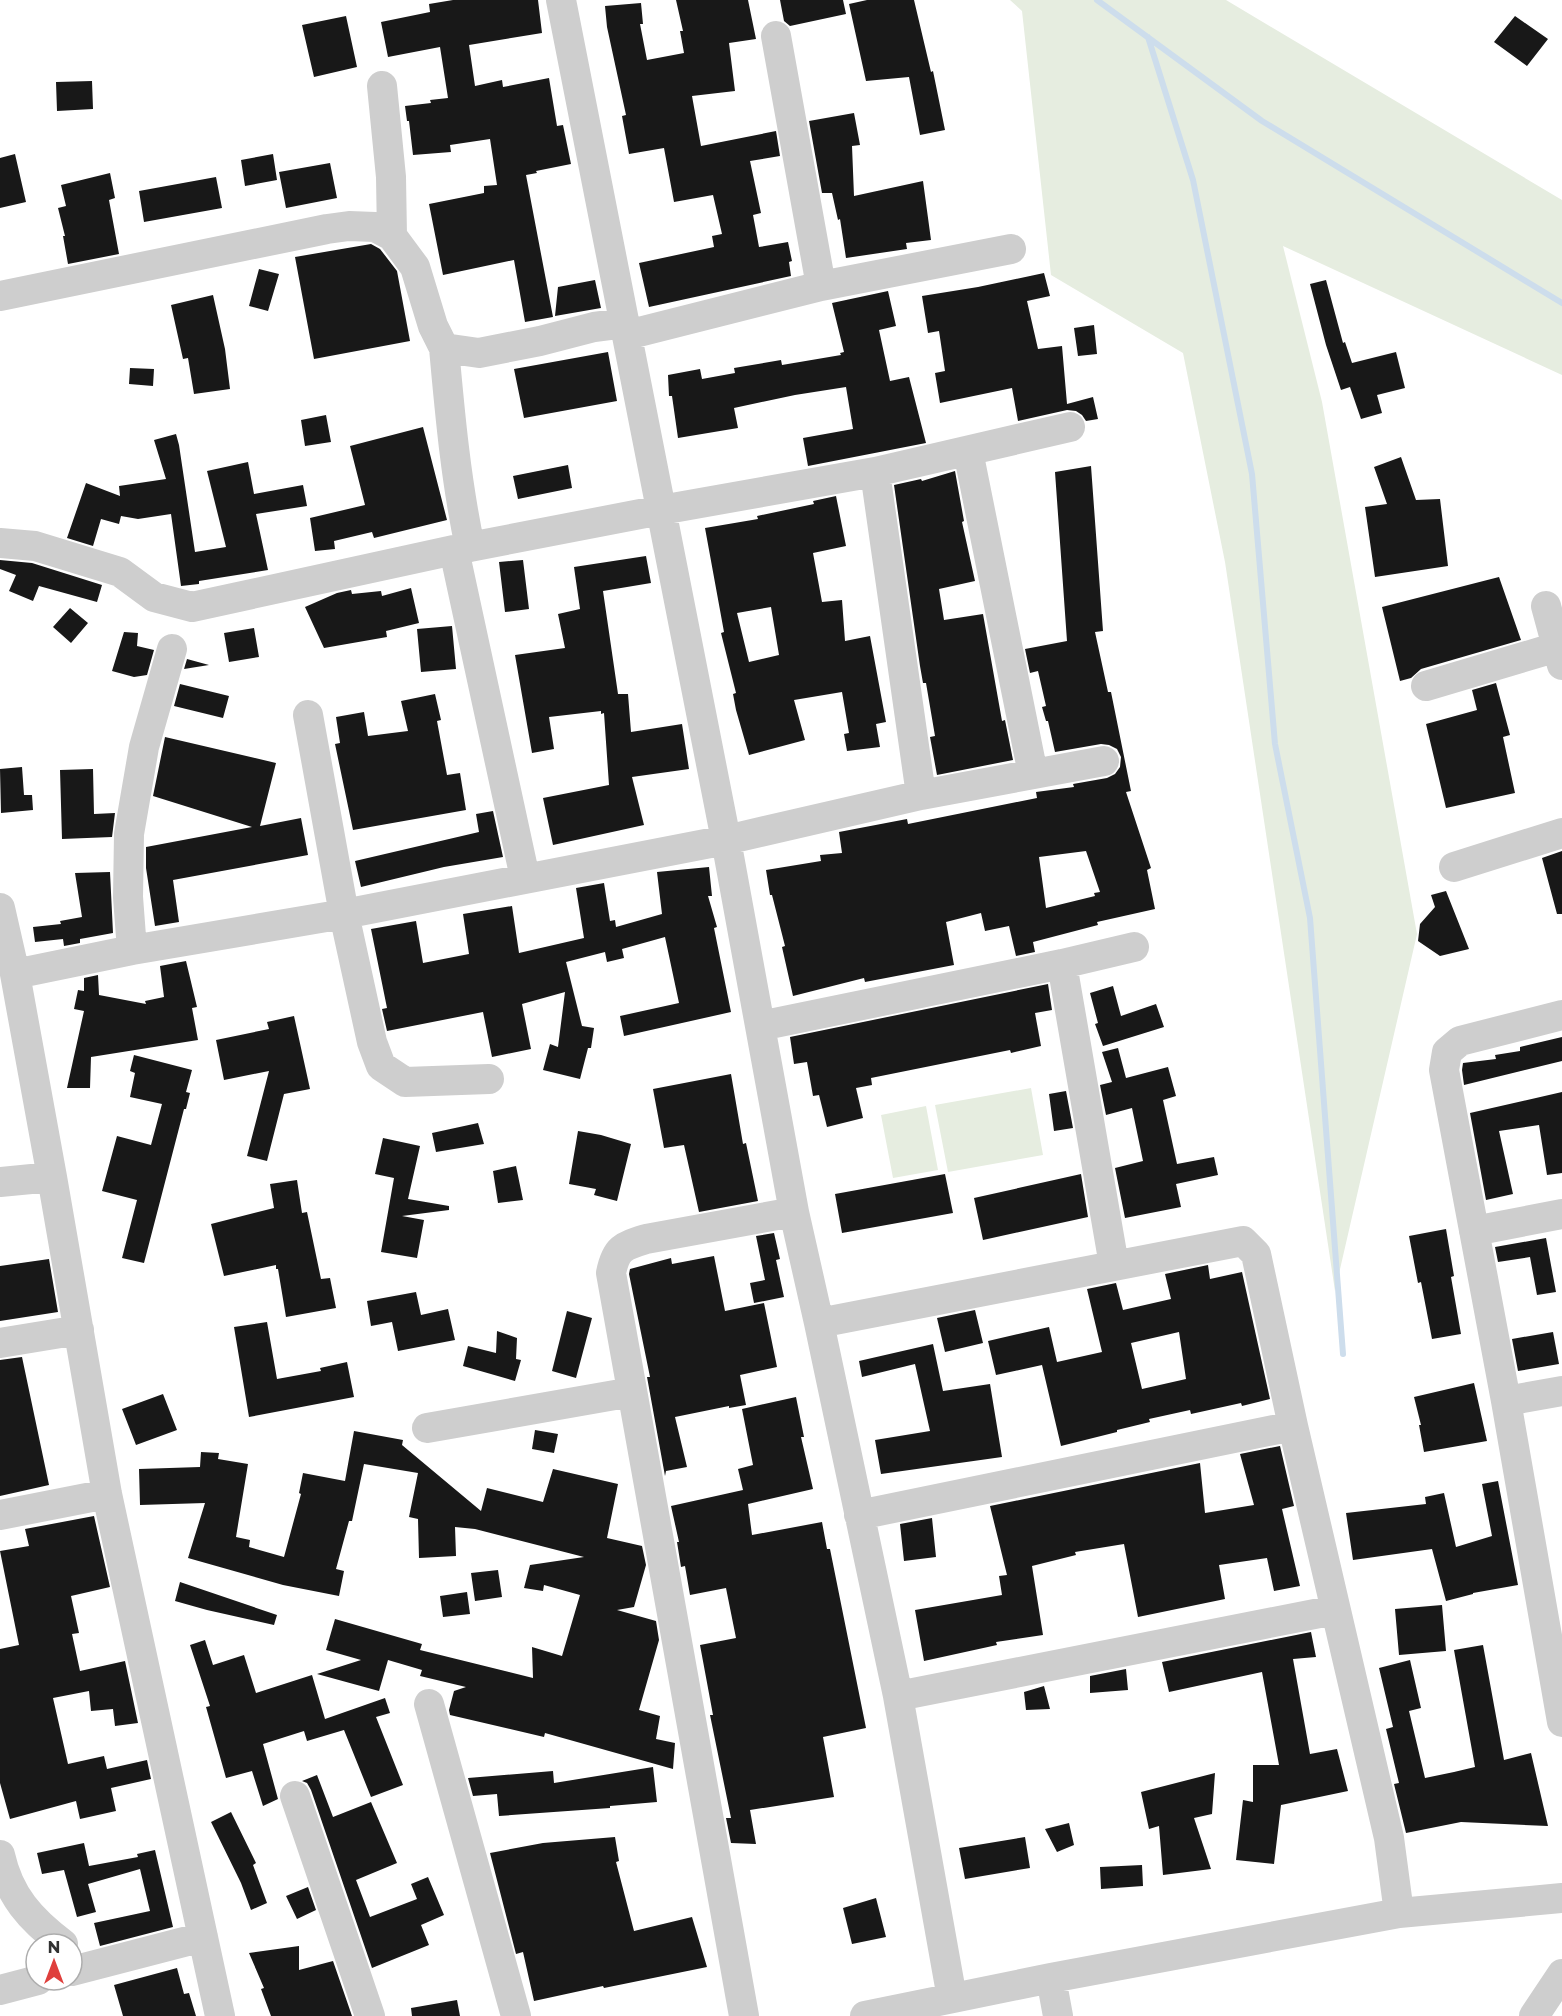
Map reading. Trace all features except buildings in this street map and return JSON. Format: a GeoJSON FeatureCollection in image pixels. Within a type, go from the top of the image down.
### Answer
{"type":"FeatureCollection","features":[{"type":"Feature","properties":{"kind":"street"},"geometry":{"type":"LineString","coordinates":[[561,0],[726,840],[794,1212],[898,1696],[952,1998]]}},
{"type":"Feature","properties":{"kind":"street"},"geometry":{"type":"LineString","coordinates":[[776,36],[821,286]]}},
{"type":"Feature","properties":{"kind":"street"},"geometry":{"type":"LineString","coordinates":[[382,86],[391,177],[392,236]]}},
{"type":"Feature","properties":{"kind":"street"},"geometry":{"type":"LineString","coordinates":[[0,296],[349,226],[375,226],[392,236],[415,267],[433,326],[444,348],[462,548],[525,878]]}},
{"type":"Feature","properties":{"kind":"street"},"geometry":{"type":"LineString","coordinates":[[444,348],[479,353],[594,327],[626,329],[821,286],[1011,249]]}},
{"type":"Feature","properties":{"kind":"street"},"geometry":{"type":"LineString","coordinates":[[0,543],[35,546],[120,572],[154,597],[192,607],[462,548],[875,472],[1070,427]]}},
{"type":"Feature","properties":{"kind":"street"},"geometry":{"type":"LineString","coordinates":[[968,451],[1033,774]]}},
{"type":"Feature","properties":{"kind":"street"},"geometry":{"type":"LineString","coordinates":[[875,472],[921,795]]}},
{"type":"Feature","properties":{"kind":"street"},"geometry":{"type":"LineString","coordinates":[[1426,686],[1560,656],[1546,606]]}},
{"type":"Feature","properties":{"kind":"street"},"geometry":{"type":"LineString","coordinates":[[132,950],[128,897],[129,834],[144,747],[172,649]]}},
{"type":"Feature","properties":{"kind":"street"},"geometry":{"type":"LineString","coordinates":[[308,715],[344,914],[372,1042],[381,1066],[405,1082],[489,1079]]}},
{"type":"Feature","properties":{"kind":"street"},"geometry":{"type":"LineString","coordinates":[[15,974],[132,950],[344,914],[726,840],[921,795],[1104,761]]}},
{"type":"Feature","properties":{"kind":"street"},"geometry":{"type":"LineString","coordinates":[[1454,867],[1562,833]]}},
{"type":"Feature","properties":{"kind":"street"},"geometry":{"type":"LineString","coordinates":[[0,908],[15,974],[107,1494],[220,2016]]}},
{"type":"Feature","properties":{"kind":"street"},"geometry":{"type":"LineString","coordinates":[[760,1026],[1134,947]]}},
{"type":"Feature","properties":{"kind":"street"},"geometry":{"type":"LineString","coordinates":[[1062,964],[1114,1264]]}},
{"type":"Feature","properties":{"kind":"street"},"geometry":{"type":"LineString","coordinates":[[1562,1015],[1460,1041],[1447,1052],[1444,1070],[1506,1401],[1562,1722]]}},
{"type":"Feature","properties":{"kind":"street"},"geometry":{"type":"LineString","coordinates":[[0,1182],[52,1177]]}},
{"type":"Feature","properties":{"kind":"street"},"geometry":{"type":"LineString","coordinates":[[744,2016],[611,1273],[615,1256],[626,1245],[646,1239],[794,1212]]}},
{"type":"Feature","properties":{"kind":"street"},"geometry":{"type":"LineString","coordinates":[[1474,1231],[1562,1214]]}},
{"type":"Feature","properties":{"kind":"street"},"geometry":{"type":"LineString","coordinates":[[819,1323],[1114,1264],[1243,1241],[1256,1254],[1293,1426],[1389,1838],[1399,1913]]}},
{"type":"Feature","properties":{"kind":"street"},"geometry":{"type":"LineString","coordinates":[[0,1343],[79,1330]]}},
{"type":"Feature","properties":{"kind":"street"},"geometry":{"type":"LineString","coordinates":[[1506,1401],[1562,1390]]}},
{"type":"Feature","properties":{"kind":"street"},"geometry":{"type":"LineString","coordinates":[[427,1428],[632,1392]]}},
{"type":"Feature","properties":{"kind":"street"},"geometry":{"type":"LineString","coordinates":[[859,1515],[1293,1426]]}},
{"type":"Feature","properties":{"kind":"street"},"geometry":{"type":"LineString","coordinates":[[0,1515],[107,1494]]}},
{"type":"Feature","properties":{"kind":"street"},"geometry":{"type":"LineString","coordinates":[[898,1696],[1335,1610]]}},
{"type":"Feature","properties":{"kind":"street"},"geometry":{"type":"LineString","coordinates":[[429,1704],[516,2016]]}},
{"type":"Feature","properties":{"kind":"street"},"geometry":{"type":"LineString","coordinates":[[295,1796],[370,2016]]}},
{"type":"Feature","properties":{"kind":"street"},"geometry":{"type":"LineString","coordinates":[[1,1862],[18,1902],[47,1932]]}},
{"type":"Feature","properties":{"kind":"street"},"geometry":{"type":"LineString","coordinates":[[865,2016],[1051,1978],[1399,1913],[1562,1898]]}},
{"type":"Feature","properties":{"kind":"street"},"geometry":{"type":"LineString","coordinates":[[84,1961],[202,1936]]}},
{"type":"Feature","properties":{"kind":"street"},"geometry":{"type":"LineString","coordinates":[[1534,2016],[1562,1974]]}},
{"type":"Feature","properties":{"kind":"street"},"geometry":{"type":"LineString","coordinates":[[1051,1978],[1058,2016]]}},
{"type":"Feature","properties":{"kind":"street"},"geometry":{"type":"LineString","coordinates":[[0,1990],[24,1984]]}},
{"type":"Feature","properties":{"kind":"shaded area"},"geometry":{"type":"Polygon","coordinates":[[[1010,0],[1226,0],[1562,200],[1562,375],[1283,246],[1322,402],[1417,934],[1335,1291],[1225,562],[1183,353],[1051,275],[1022,11],[1010,0]]]}},
{"type":"Feature","properties":{"kind":"shaded area"},"geometry":{"type":"Polygon","coordinates":[[[1031,1088],[1043,1155],[948,1172],[935,1105],[1031,1088]]]}},
{"type":"Feature","properties":{"kind":"shaded area"},"geometry":{"type":"Polygon","coordinates":[[[926,1106],[938,1170],[893,1178],[881,1115],[926,1106]]]}},
{"type":"Feature","properties":{"kind":"waterway"},"geometry":{"type":"LineString","coordinates":[[1097,0],[1262,121],[1562,303]]}},
{"type":"Feature","properties":{"kind":"waterway"},"geometry":{"type":"LineString","coordinates":[[1148,37],[1193,180],[1252,474],[1275,744],[1310,918],[1343,1354]]}}]}
